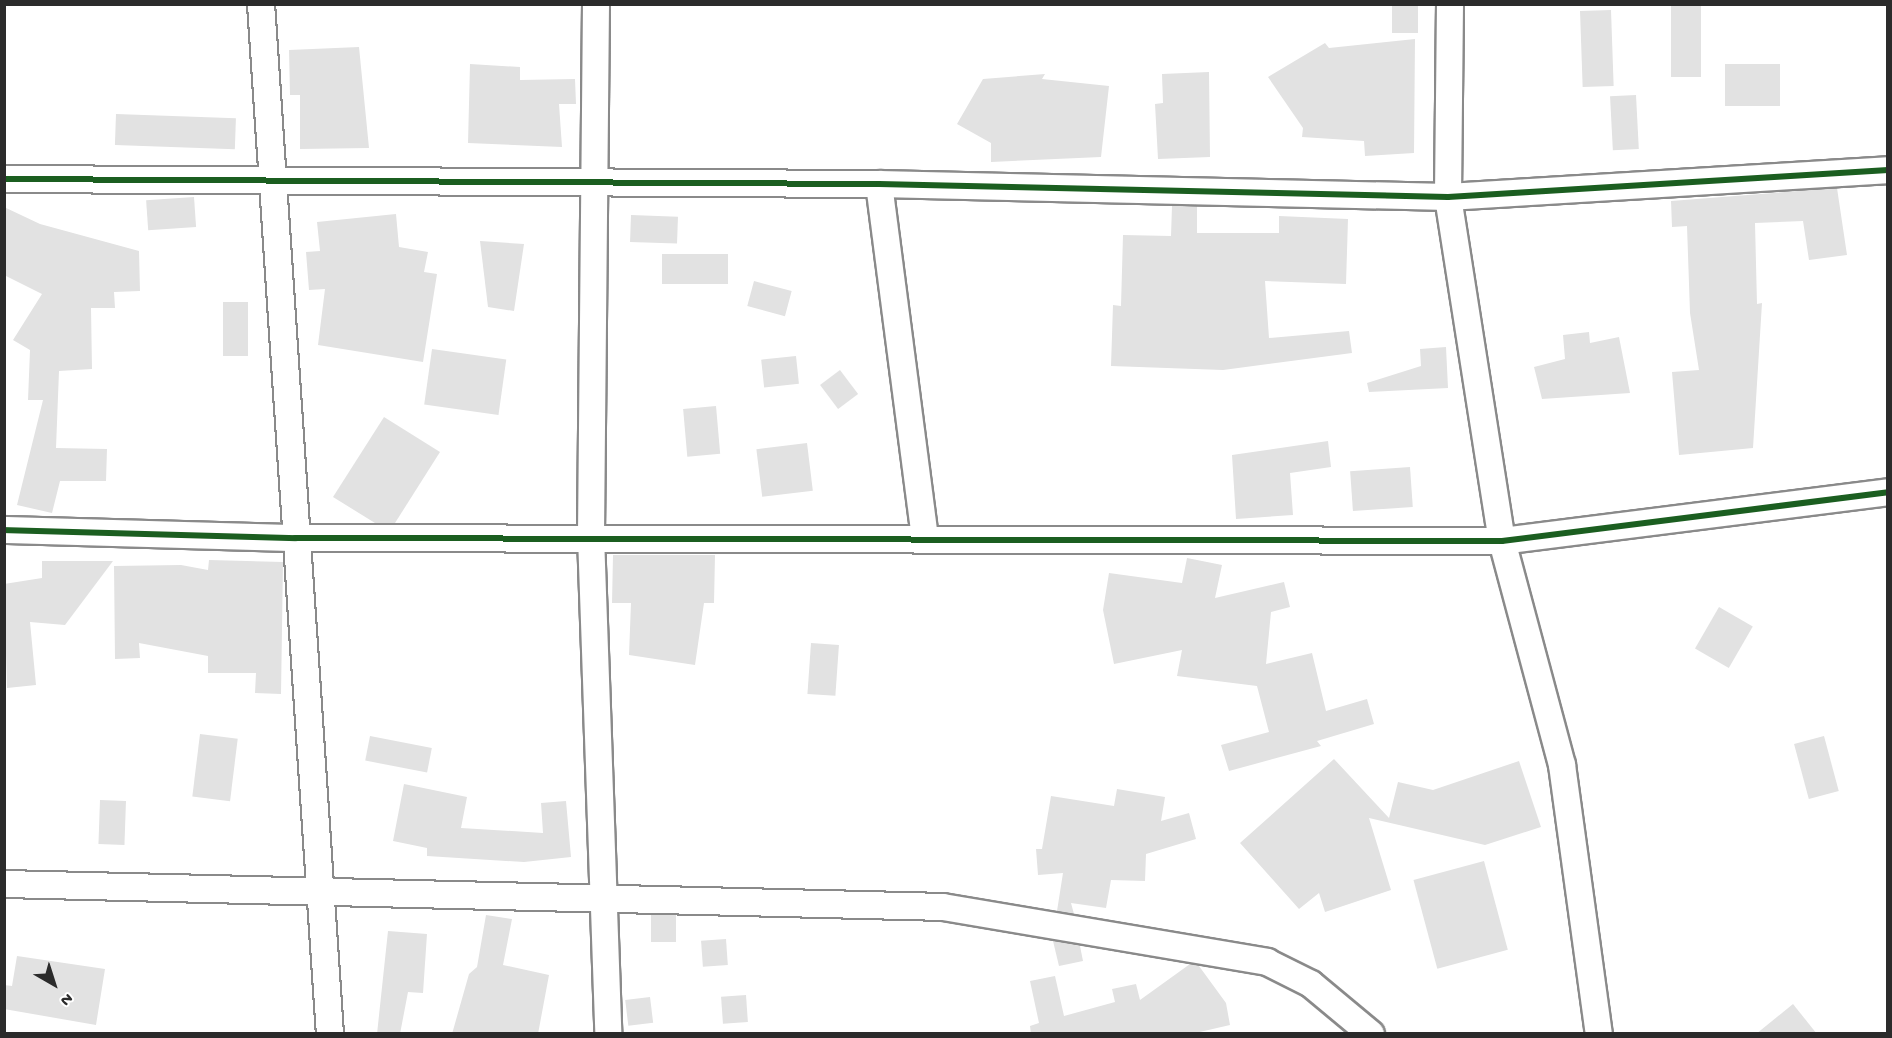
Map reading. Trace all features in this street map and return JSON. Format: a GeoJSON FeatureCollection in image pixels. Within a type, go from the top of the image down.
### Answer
{"type":"FeatureCollection","features":[{"type":"Feature","properties":{"kind":"street"},"geometry":{"type":"LineString","coordinates":[[261,4],[330,1034]]}},
{"type":"Feature","properties":{"kind":"street"},"geometry":{"type":"LineString","coordinates":[[596,4],[591,182],[591,536],[607,899],[608,1034]]}},
{"type":"Feature","properties":{"kind":"street"},"geometry":{"type":"LineString","coordinates":[[1450,4],[1448,197],[1502,542],[1562,765],[1599,1034]]}},
{"type":"Feature","properties":{"kind":"street"},"geometry":{"type":"LineString","coordinates":[[4,179],[879,184],[1448,197],[1887,170]]}},
{"type":"Feature","properties":{"kind":"street"},"geometry":{"type":"LineString","coordinates":[[879,184],[925,536]]}},
{"type":"Feature","properties":{"kind":"street"},"geometry":{"type":"LineString","coordinates":[[4,530],[295,537],[925,536],[1502,542],[1887,492]]}},
{"type":"Feature","properties":{"kind":"street"},"geometry":{"type":"LineString","coordinates":[[4,884],[943,907],[1145,939],[1267,962],[1311,984],[1371,1034]]}},
{"type":"Feature","properties":{"kind":"building"},"geometry":{"type":"Polygon","coordinates":[[[1392,4],[1418,4],[1418,33],[1392,33],[1392,4]]]}},
{"type":"Feature","properties":{"kind":"building"},"geometry":{"type":"Polygon","coordinates":[[[1671,4],[1701,4],[1701,77],[1671,77],[1671,4]]]}},
{"type":"Feature","properties":{"kind":"building"},"geometry":{"type":"Polygon","coordinates":[[[1611,10],[1614,86],[1583,87],[1580,11],[1611,10]]]}},
{"type":"Feature","properties":{"kind":"building"},"geometry":{"type":"Polygon","coordinates":[[[1415,39],[1414,153],[1365,156],[1364,141],[1302,137],[1303,128],[1268,77],[1325,43],[1329,48],[1415,39]]]}},
{"type":"Feature","properties":{"kind":"building"},"geometry":{"type":"Polygon","coordinates":[[[359,47],[369,148],[300,149],[300,95],[290,95],[289,50],[359,47]]]}},
{"type":"Feature","properties":{"kind":"building"},"geometry":{"type":"Polygon","coordinates":[[[470,64],[520,67],[520,80],[575,79],[576,104],[559,104],[562,147],[468,143],[470,64]]]}},
{"type":"Feature","properties":{"kind":"building"},"geometry":{"type":"Polygon","coordinates":[[[1725,64],[1780,64],[1780,106],[1725,106],[1725,64]]]}},
{"type":"Feature","properties":{"kind":"building"},"geometry":{"type":"Polygon","coordinates":[[[1209,72],[1210,157],[1158,159],[1155,104],[1163,103],[1162,74],[1209,72]]]}},
{"type":"Feature","properties":{"kind":"building"},"geometry":{"type":"Polygon","coordinates":[[[1045,74],[1042,79],[1109,86],[1101,157],[991,162],[991,143],[957,124],[983,79],[1045,74]]]}},
{"type":"Feature","properties":{"kind":"building"},"geometry":{"type":"Polygon","coordinates":[[[1636,95],[1639,149],[1613,150],[1610,96],[1636,95]]]}},
{"type":"Feature","properties":{"kind":"building"},"geometry":{"type":"Polygon","coordinates":[[[116,114],[236,118],[235,149],[115,145],[116,114]]]}},
{"type":"Feature","properties":{"kind":"building"},"geometry":{"type":"Polygon","coordinates":[[[1837,188],[1847,255],[1809,260],[1803,221],[1755,223],[1757,304],[1762,303],[1753,448],[1679,455],[1672,372],[1699,370],[1690,313],[1687,226],[1672,227],[1671,201],[1837,188]]]}},
{"type":"Feature","properties":{"kind":"building"},"geometry":{"type":"Polygon","coordinates":[[[194,197],[196,227],[148,230],[146,200],[194,197]]]}},
{"type":"Feature","properties":{"kind":"building"},"geometry":{"type":"Polygon","coordinates":[[[1172,206],[1197,206],[1197,233],[1279,233],[1279,216],[1348,219],[1346,284],[1265,281],[1269,338],[1349,331],[1352,353],[1223,370],[1111,366],[1113,305],[1121,306],[1123,235],[1171,236],[1172,206]]]}},
{"type":"Feature","properties":{"kind":"building"},"geometry":{"type":"Polygon","coordinates":[[[4,207],[40,224],[139,251],[140,291],[114,292],[115,308],[91,308],[92,369],[59,371],[56,448],[107,449],[106,481],[60,481],[52,513],[17,505],[43,400],[28,400],[30,350],[13,340],[42,294],[4,275],[4,207]]]}},
{"type":"Feature","properties":{"kind":"building"},"geometry":{"type":"Polygon","coordinates":[[[396,214],[399,247],[428,252],[424,272],[437,274],[423,362],[318,345],[325,289],[309,290],[306,252],[320,251],[317,222],[396,214]]]}},
{"type":"Feature","properties":{"kind":"building"},"geometry":{"type":"Polygon","coordinates":[[[631,215],[678,217],[677,244],[630,242],[631,215]]]}},
{"type":"Feature","properties":{"kind":"building"},"geometry":{"type":"Polygon","coordinates":[[[480,241],[524,244],[514,311],[488,307],[480,241]]]}},
{"type":"Feature","properties":{"kind":"building"},"geometry":{"type":"Polygon","coordinates":[[[662,254],[728,254],[728,284],[662,284],[662,254]]]}},
{"type":"Feature","properties":{"kind":"building"},"geometry":{"type":"Polygon","coordinates":[[[754,281],[792,291],[785,316],[747,306],[754,281]]]}},
{"type":"Feature","properties":{"kind":"building"},"geometry":{"type":"Polygon","coordinates":[[[223,302],[248,302],[248,356],[223,356],[223,302]]]}},
{"type":"Feature","properties":{"kind":"building"},"geometry":{"type":"Polygon","coordinates":[[[1589,332],[1590,343],[1619,337],[1630,393],[1542,399],[1534,367],[1565,359],[1563,335],[1589,332]]]}},
{"type":"Feature","properties":{"kind":"building"},"geometry":{"type":"Polygon","coordinates":[[[1446,347],[1448,388],[1369,392],[1367,383],[1421,366],[1420,349],[1446,347]]]}},
{"type":"Feature","properties":{"kind":"building"},"geometry":{"type":"Polygon","coordinates":[[[432,349],[506,359],[498,415],[424,404],[432,349]]]}},
{"type":"Feature","properties":{"kind":"building"},"geometry":{"type":"Polygon","coordinates":[[[796,356],[799,384],[764,388],[761,360],[796,356]]]}},
{"type":"Feature","properties":{"kind":"building"},"geometry":{"type":"Polygon","coordinates":[[[840,370],[858,394],[838,409],[820,385],[840,370]]]}},
{"type":"Feature","properties":{"kind":"building"},"geometry":{"type":"Polygon","coordinates":[[[716,406],[720,454],[687,457],[683,409],[716,406]]]}},
{"type":"Feature","properties":{"kind":"building"},"geometry":{"type":"Polygon","coordinates":[[[384,417],[440,452],[395,523],[375,523],[333,497],[384,417]]]}},
{"type":"Feature","properties":{"kind":"building"},"geometry":{"type":"Polygon","coordinates":[[[1328,441],[1331,467],[1290,473],[1293,515],[1236,519],[1232,455],[1328,441]]]}},
{"type":"Feature","properties":{"kind":"building"},"geometry":{"type":"Polygon","coordinates":[[[807,443],[813,491],[762,497],[756,449],[807,443]]]}},
{"type":"Feature","properties":{"kind":"building"},"geometry":{"type":"Polygon","coordinates":[[[1410,467],[1413,507],[1353,511],[1350,471],[1410,467]]]}},
{"type":"Feature","properties":{"kind":"building"},"geometry":{"type":"Polygon","coordinates":[[[613,555],[715,555],[714,603],[704,603],[695,665],[629,655],[631,603],[612,603],[613,555]]]}},
{"type":"Feature","properties":{"kind":"building"},"geometry":{"type":"Polygon","coordinates":[[[1187,558],[1222,565],[1215,598],[1284,582],[1290,607],[1271,612],[1266,664],[1312,653],[1326,711],[1367,699],[1374,724],[1317,741],[1321,746],[1229,771],[1221,745],[1269,732],[1257,686],[1177,676],[1182,650],[1114,664],[1103,610],[1109,573],[1182,583],[1187,558]]]}},
{"type":"Feature","properties":{"kind":"building"},"geometry":{"type":"Polygon","coordinates":[[[209,560],[283,562],[281,694],[255,693],[256,673],[208,673],[208,656],[139,643],[140,658],[115,659],[114,566],[181,565],[208,570],[209,560]]]}},
{"type":"Feature","properties":{"kind":"building"},"geometry":{"type":"Polygon","coordinates":[[[42,561],[113,561],[65,625],[30,622],[36,685],[7,688],[4,584],[42,578],[42,561]]]}},
{"type":"Feature","properties":{"kind":"building"},"geometry":{"type":"Polygon","coordinates":[[[1719,607],[1753,626],[1729,668],[1695,649],[1719,607]]]}},
{"type":"Feature","properties":{"kind":"building"},"geometry":{"type":"Polygon","coordinates":[[[811,643],[839,645],[835,696],[807,694],[811,643]]]}},
{"type":"Feature","properties":{"kind":"building"},"geometry":{"type":"Polygon","coordinates":[[[200,734],[238,739],[230,801],[192,797],[200,734]]]}},
{"type":"Feature","properties":{"kind":"building"},"geometry":{"type":"Polygon","coordinates":[[[370,736],[432,748],[427,773],[365,761],[370,736]]]}},
{"type":"Feature","properties":{"kind":"building"},"geometry":{"type":"Polygon","coordinates":[[[1824,736],[1839,791],[1809,799],[1794,744],[1824,736]]]}},
{"type":"Feature","properties":{"kind":"building"},"geometry":{"type":"Polygon","coordinates":[[[1334,759],[1389,818],[1398,782],[1433,790],[1519,761],[1541,827],[1485,845],[1369,818],[1391,890],[1325,912],[1319,893],[1299,909],[1240,843],[1334,759]]]}},
{"type":"Feature","properties":{"kind":"building"},"geometry":{"type":"Polygon","coordinates":[[[404,784],[467,797],[461,828],[543,833],[541,803],[566,801],[571,857],[524,862],[427,856],[427,848],[393,841],[404,784]]]}},
{"type":"Feature","properties":{"kind":"building"},"geometry":{"type":"Polygon","coordinates":[[[1117,789],[1165,797],[1161,821],[1189,813],[1196,839],[1146,854],[1145,881],[1111,880],[1106,908],[1071,903],[1074,914],[1057,911],[1063,873],[1038,875],[1036,849],[1042,849],[1051,796],[1114,806],[1117,789]]]}},
{"type":"Feature","properties":{"kind":"building"},"geometry":{"type":"Polygon","coordinates":[[[100,800],[126,801],[124,845],[98,844],[100,800]]]}},
{"type":"Feature","properties":{"kind":"building"},"geometry":{"type":"Polygon","coordinates":[[[1484,861],[1508,950],[1437,969],[1413,880],[1484,861]]]}},
{"type":"Feature","properties":{"kind":"building"},"geometry":{"type":"Polygon","coordinates":[[[486,915],[512,919],[503,965],[549,975],[538,1034],[452,1034],[469,974],[477,967],[486,915]]]}},
{"type":"Feature","properties":{"kind":"building"},"geometry":{"type":"Polygon","coordinates":[[[651,915],[676,915],[676,942],[651,942],[651,915]]]}},
{"type":"Feature","properties":{"kind":"building"},"geometry":{"type":"Polygon","coordinates":[[[388,931],[427,934],[423,993],[408,992],[400,1034],[377,1034],[388,931]]]}},
{"type":"Feature","properties":{"kind":"building"},"geometry":{"type":"Polygon","coordinates":[[[726,939],[728,965],[703,967],[701,941],[726,939]]]}},
{"type":"Feature","properties":{"kind":"building"},"geometry":{"type":"Polygon","coordinates":[[[1053,941],[1080,946],[1083,961],[1059,966],[1053,941]]]}},
{"type":"Feature","properties":{"kind":"building"},"geometry":{"type":"Polygon","coordinates":[[[17,956],[105,969],[96,1025],[4,1009],[4,985],[12,986],[17,956]]]}},
{"type":"Feature","properties":{"kind":"building"},"geometry":{"type":"Polygon","coordinates":[[[1190,964],[1199,966],[1226,1003],[1230,1025],[1191,1034],[1031,1034],[1030,1026],[1039,1023],[1030,981],[1055,976],[1064,1016],[1115,1002],[1112,989],[1136,984],[1140,1000],[1190,964]]]}},
{"type":"Feature","properties":{"kind":"building"},"geometry":{"type":"Polygon","coordinates":[[[746,995],[748,1022],[723,1024],[721,997],[746,995]]]}},
{"type":"Feature","properties":{"kind":"building"},"geometry":{"type":"Polygon","coordinates":[[[650,997],[653,1023],[628,1026],[625,1000],[650,997]]]}},
{"type":"Feature","properties":{"kind":"building"},"geometry":{"type":"Polygon","coordinates":[[[1793,1004],[1817,1034],[1756,1034],[1793,1004]]]}},
{"type":"Feature","properties":{"kind":"cycle path"},"geometry":{"type":"LineString","coordinates":[[4,179],[879,184],[1448,197],[1888,170]]}},
{"type":"Feature","properties":{"kind":"cycle path"},"geometry":{"type":"LineString","coordinates":[[4,530],[295,538],[1502,541],[1888,492]]}}]}
